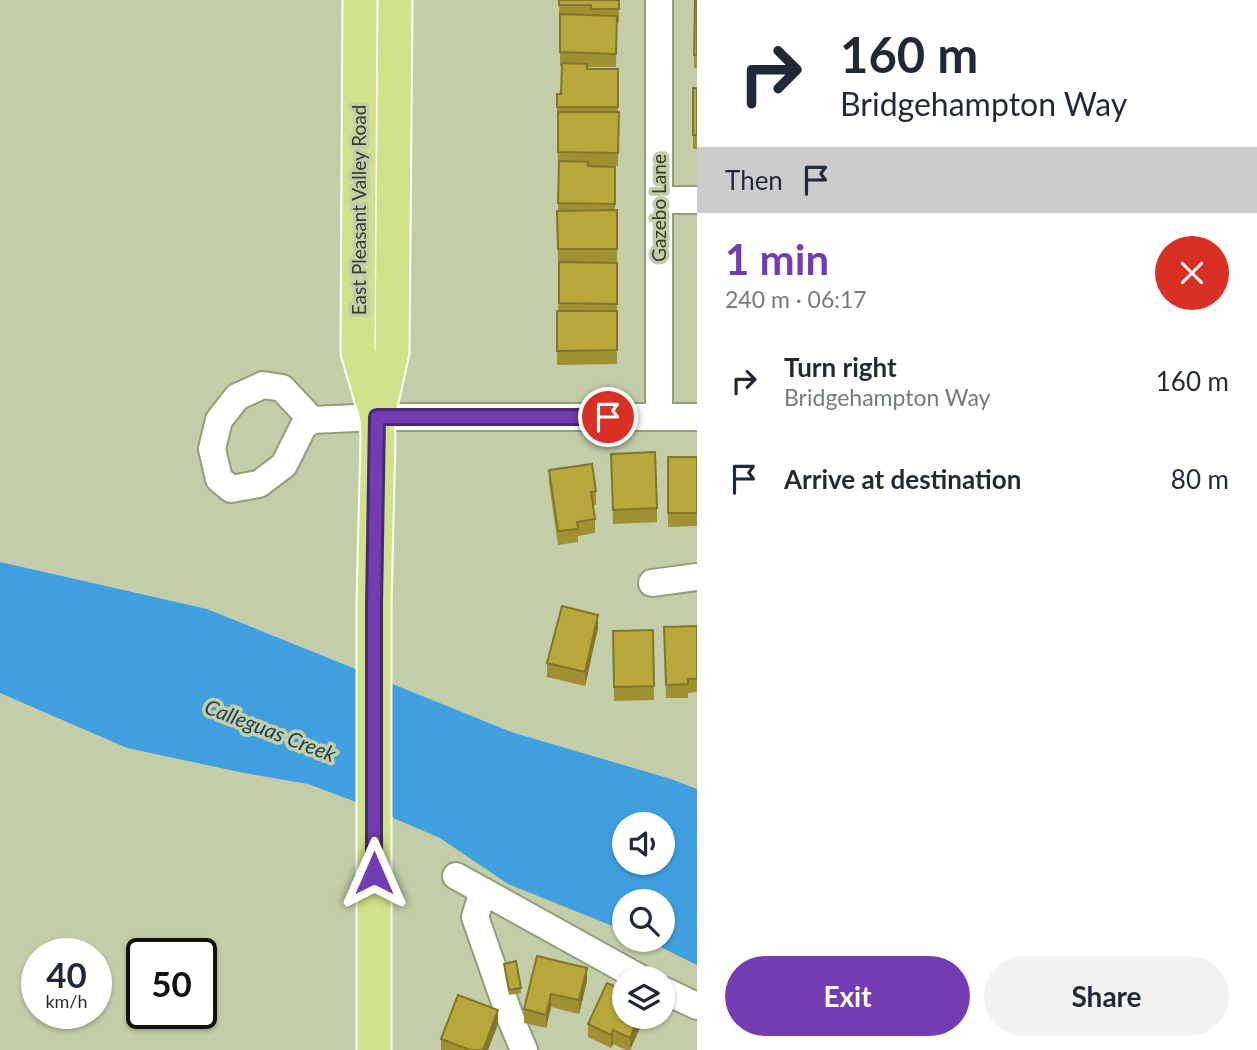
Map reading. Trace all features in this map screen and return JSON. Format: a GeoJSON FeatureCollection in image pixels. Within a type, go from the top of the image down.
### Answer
{"type":"FeatureCollection","features":[{"type":"Feature","properties":{"kind":"main road","name":"East Pleasant Valley Road"},"geometry":{"type":"LineString","coordinates":[[360,0],[358,352],[377,417]]}},
{"type":"Feature","properties":{"kind":"main road","name":"East Pleasant Valley Road"},"geometry":{"type":"LineString","coordinates":[[374,1050],[374,606],[377,417],[392,352],[395,0]]}},
{"type":"Feature","properties":{"kind":"street","name":"Gazebo Lane"},"geometry":{"type":"LineString","coordinates":[[659,0],[659,417]]}},
{"type":"Feature","properties":{"kind":"street"},"geometry":{"type":"LineString","coordinates":[[659,200],[697,200]]}},
{"type":"Feature","properties":{"kind":"street"},"geometry":{"type":"LineString","coordinates":[[312,420],[377,417],[697,417]]}},
{"type":"Feature","properties":{"kind":"street"},"geometry":{"type":"LineString","coordinates":[[652,583],[697,577]]}},
{"type":"Feature","properties":{"kind":"street"},"geometry":{"type":"LineString","coordinates":[[456,876],[618,966]]}},
{"type":"Feature","properties":{"kind":"street"},"geometry":{"type":"LineString","coordinates":[[483,891],[475,917],[524,1050]]}},
{"type":"Feature","properties":{"kind":"street"},"geometry":{"type":"LineString","coordinates":[[675,996],[697,1006]]}},
{"type":"Feature","properties":{"kind":"water","name":"Calleguas Creek"},"geometry":{"type":"Polygon","coordinates":[[[0,562],[207,609],[511,732],[697,789],[697,965],[670,952],[675,952],[675,889],[612,889],[612,926],[508,884],[440,838],[308,784],[127,748],[0,693],[0,562]]]}},
{"type":"Feature","properties":{"kind":"building"},"geometry":{"type":"Polygon","coordinates":[[[559,0],[619,0],[619,9],[591,9],[591,5],[559,5],[559,0]]]}},
{"type":"Feature","properties":{"kind":"building"},"geometry":{"type":"Polygon","coordinates":[[[697,0],[697,55],[694,55],[697,0]]]}},
{"type":"Feature","properties":{"kind":"building"},"geometry":{"type":"Polygon","coordinates":[[[560,14],[617,16],[616,54],[560,52],[560,14]]]}},
{"type":"Feature","properties":{"kind":"building"},"geometry":{"type":"Polygon","coordinates":[[[562,63],[587,64],[587,69],[618,69],[618,107],[557,107],[557,94],[561,94],[562,63]]]}},
{"type":"Feature","properties":{"kind":"building"},"geometry":{"type":"Polygon","coordinates":[[[693,88],[697,88],[697,135],[693,135],[693,88]]]}},
{"type":"Feature","properties":{"kind":"building"},"geometry":{"type":"Polygon","coordinates":[[[558,112],[619,112],[618,153],[558,152],[558,112]]]}},
{"type":"Feature","properties":{"kind":"building"},"geometry":{"type":"Polygon","coordinates":[[[559,161],[615,167],[615,204],[558,203],[559,161]]]}},
{"type":"Feature","properties":{"kind":"building"},"geometry":{"type":"Polygon","coordinates":[[[617,210],[617,249],[558,249],[557,211],[617,210]]]}},
{"type":"Feature","properties":{"kind":"building"},"geometry":{"type":"Polygon","coordinates":[[[559,262],[617,263],[617,304],[559,303],[559,262]]]}},
{"type":"Feature","properties":{"kind":"building"},"geometry":{"type":"Polygon","coordinates":[[[557,311],[617,311],[617,350],[557,351],[557,311]]]}},
{"type":"Feature","properties":{"kind":"building"},"geometry":{"type":"Polygon","coordinates":[[[655,452],[657,508],[613,510],[611,454],[655,452]]]}},
{"type":"Feature","properties":{"kind":"building"},"geometry":{"type":"Polygon","coordinates":[[[668,457],[697,457],[697,513],[668,513],[668,457]]]}},
{"type":"Feature","properties":{"kind":"building"},"geometry":{"type":"Polygon","coordinates":[[[592,464],[596,491],[591,492],[595,519],[577,522],[578,529],[558,531],[549,470],[592,464]]]}},
{"type":"Feature","properties":{"kind":"building"},"geometry":{"type":"Polygon","coordinates":[[[562,606],[598,615],[585,672],[547,663],[562,606]]]}},
{"type":"Feature","properties":{"kind":"building"},"geometry":{"type":"Polygon","coordinates":[[[697,626],[697,679],[688,679],[688,684],[666,685],[664,627],[697,626]]]}},
{"type":"Feature","properties":{"kind":"building"},"geometry":{"type":"Polygon","coordinates":[[[653,630],[654,686],[614,687],[613,631],[653,630]]]}},
{"type":"Feature","properties":{"kind":"building"},"geometry":{"type":"Polygon","coordinates":[[[537,956],[587,968],[579,1000],[551,994],[546,1015],[524,1009],[537,956]]]}},
{"type":"Feature","properties":{"kind":"building"},"geometry":{"type":"Polygon","coordinates":[[[516,961],[521,988],[509,990],[504,964],[516,961]]]}},
{"type":"Feature","properties":{"kind":"building"},"geometry":{"type":"Polygon","coordinates":[[[607,983],[612,985],[612,1029],[634,1029],[630,1038],[613,1030],[611,1035],[588,1024],[607,983]]]}},
{"type":"Feature","properties":{"kind":"building"},"geometry":{"type":"Polygon","coordinates":[[[458,995],[498,1010],[483,1050],[470,1050],[441,1039],[458,995]]]}},
{"type":"Feature","properties":{"kind":"route"},"geometry":{"type":"LineString","coordinates":[[374,873],[377,417],[608,417]]}}]}
